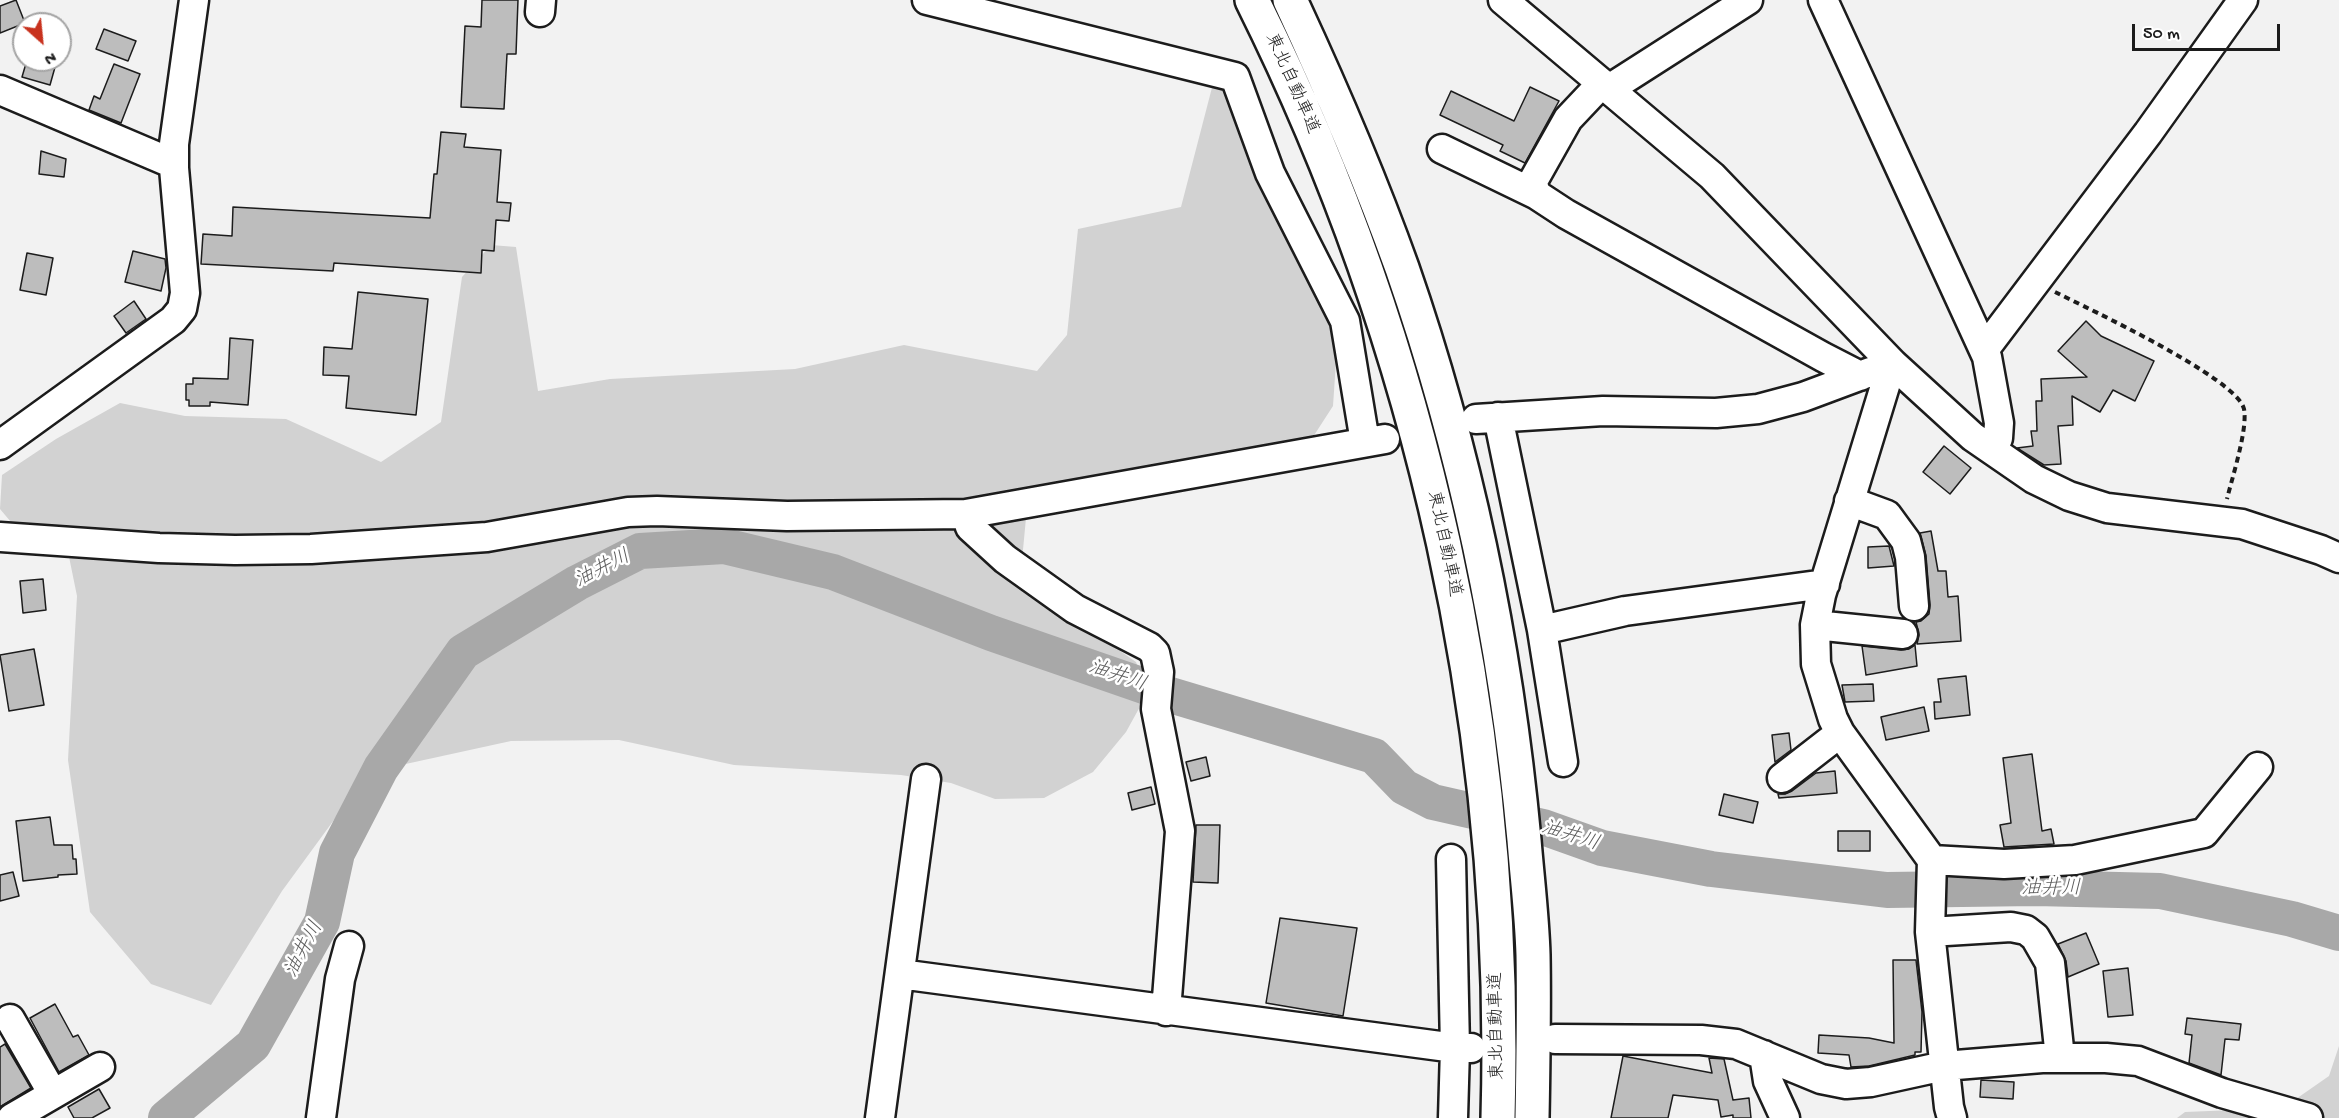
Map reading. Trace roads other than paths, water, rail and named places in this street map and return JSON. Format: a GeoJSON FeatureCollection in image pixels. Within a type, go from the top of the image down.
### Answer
{"type":"FeatureCollection","features":[{"type":"Feature","properties":{"kind":"highway","name":"東北自動車道"},"geometry":{"type":"LineString","coordinates":[[1252,0],[1296,90],[1370,280],[1399,370],[1440,523],[1461,627],[1479,741],[1492,860],[1497,959],[1498,1118]]}},
{"type":"Feature","properties":{"kind":"highway","name":"東北自動車道"},"geometry":{"type":"LineString","coordinates":[[1290,0],[1361,159],[1402,270],[1454,442],[1477,539],[1494,620],[1516,754],[1533,953],[1532,1118]]}},
{"type":"Feature","properties":{"kind":"street"},"geometry":{"type":"LineString","coordinates":[[0,445],[173,320],[182,309],[185,293],[174,144],[194,0]]}},
{"type":"Feature","properties":{"kind":"street"},"geometry":{"type":"LineString","coordinates":[[0,537],[159,548],[311,549],[487,537],[628,512],[787,516],[966,514],[1375,440],[1345,321],[1270,173],[1235,77],[927,0]]}},
{"type":"Feature","properties":{"kind":"street"},"geometry":{"type":"LineString","coordinates":[[1503,0],[1712,176],[1892,363],[1973,437],[2034,479],[2069,496],[2107,508],[2242,524],[2339,558]]}},
{"type":"Feature","properties":{"kind":"street"},"geometry":{"type":"LineString","coordinates":[[1537,195],[1532,183],[1568,118],[1606,86],[1748,0]]}},
{"type":"Feature","properties":{"kind":"street"},"geometry":{"type":"LineString","coordinates":[[1823,0],[1987,357],[1999,423],[1998,438],[1993,450]]}},
{"type":"Feature","properties":{"kind":"street"},"geometry":{"type":"LineString","coordinates":[[1984,350],[2148,133],[2243,0]]}},
{"type":"Feature","properties":{"kind":"street"},"geometry":{"type":"LineString","coordinates":[[0,90],[174,164]]}},
{"type":"Feature","properties":{"kind":"street"},"geometry":{"type":"LineString","coordinates":[[1442,149],[1537,195],[1566,214],[1860,376]]}},
{"type":"Feature","properties":{"kind":"street"},"geometry":{"type":"LineString","coordinates":[[1563,762],[1542,630],[1487,418],[1603,411],[1716,413],[1758,409],[1803,397],[1892,363]]}},
{"type":"Feature","properties":{"kind":"street"},"geometry":{"type":"LineString","coordinates":[[1892,363],[1825,584],[1815,625],[1816,664],[1840,733],[1932,871],[1930,926],[1944,1066],[1952,1118]]}},
{"type":"Feature","properties":{"kind":"street"},"geometry":{"type":"LineString","coordinates":[[1849,501],[1887,515],[1906,541],[1910,557],[1914,606]]}},
{"type":"Feature","properties":{"kind":"street"},"geometry":{"type":"LineString","coordinates":[[966,514],[970,527],[1005,559],[1075,609],[1149,647],[1155,653],[1159,672],[1156,709],[1180,831],[1166,1011]]}},
{"type":"Feature","properties":{"kind":"street"},"geometry":{"type":"LineString","coordinates":[[1542,630],[1624,611],[1825,584]]}},
{"type":"Feature","properties":{"kind":"street"},"geometry":{"type":"LineString","coordinates":[[1815,625],[1903,634]]}},
{"type":"Feature","properties":{"kind":"street"},"geometry":{"type":"LineString","coordinates":[[1782,778],[1840,733]]}},
{"type":"Feature","properties":{"kind":"street"},"geometry":{"type":"LineString","coordinates":[[1932,871],[2075,860],[2204,833],[2258,767]]}},
{"type":"Feature","properties":{"kind":"street"},"geometry":{"type":"LineString","coordinates":[[880,1118],[926,779]]}},
{"type":"Feature","properties":{"kind":"street"},"geometry":{"type":"LineString","coordinates":[[1451,859],[1463,1048],[1453,1118]]}},
{"type":"Feature","properties":{"kind":"street"},"geometry":{"type":"LineString","coordinates":[[1930,926],[2011,927],[2026,930],[2035,937],[2050,963],[2060,1058]]}},
{"type":"Feature","properties":{"kind":"street"},"geometry":{"type":"LineString","coordinates":[[321,1118],[340,979],[349,946]]}},
{"type":"Feature","properties":{"kind":"street"},"geometry":{"type":"LineString","coordinates":[[900,974],[1166,1011],[1463,1048]]}},
{"type":"Feature","properties":{"kind":"street"},"geometry":{"type":"LineString","coordinates":[[10,1019],[53,1094]]}},
{"type":"Feature","properties":{"kind":"street"},"geometry":{"type":"LineString","coordinates":[[1555,1039],[1701,1040],[1736,1044],[1821,1079],[1846,1084],[1871,1082],[1944,1066],[2060,1058],[2138,1061],[2222,1093],[2308,1118]]}},
{"type":"Feature","properties":{"kind":"street"},"geometry":{"type":"LineString","coordinates":[[1764,1055],[1768,1081],[1785,1118]]}},
{"type":"Feature","properties":{"kind":"street"},"geometry":{"type":"LineString","coordinates":[[12,1118],[100,1067]]}},
{"type":"Feature","properties":{"kind":"waterway","name":"油井川"},"geometry":{"type":"LineString","coordinates":[[166,1118],[253,1045],[322,922],[337,853],[381,768],[463,652],[577,583],[640,551],[724,546],[833,572],[991,633],[1167,694],[1374,756],[1404,787],[1433,802],[1543,827],[1602,848],[1711,869],[1887,890],[2036,888],[2160,891],[2292,919],[2339,933]]}}]}
